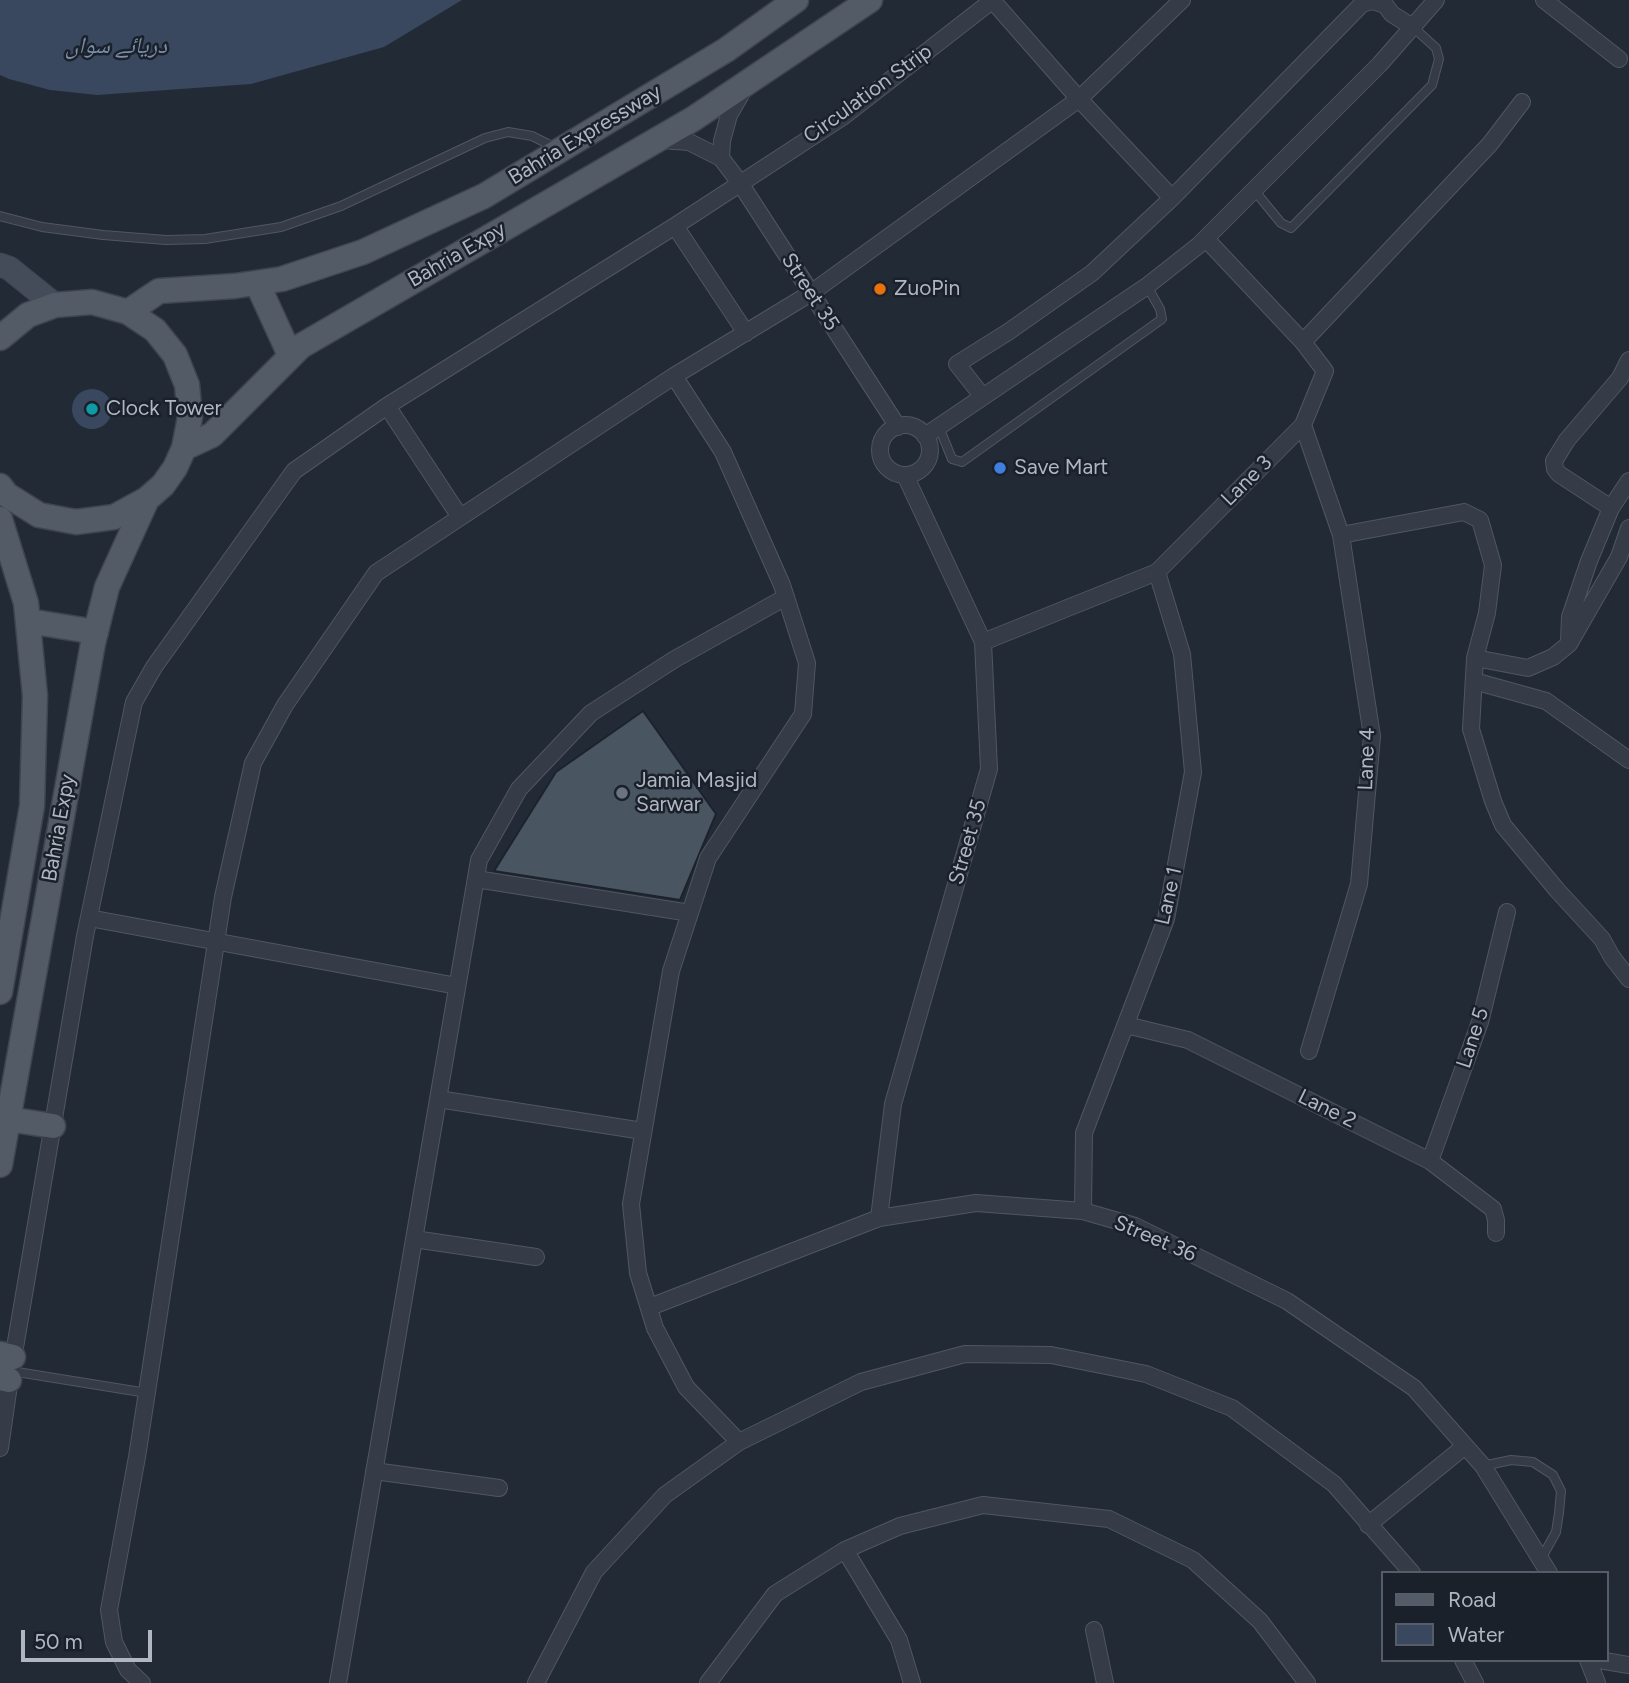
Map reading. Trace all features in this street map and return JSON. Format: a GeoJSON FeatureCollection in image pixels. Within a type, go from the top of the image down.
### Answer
{"type":"FeatureCollection","features":[{"type":"Feature","properties":{"kind":"main road","name":"Bahria Expressway"},"geometry":{"type":"LineString","coordinates":[[257,283],[282,279],[363,252],[484,196],[726,50],[796,0]]}},
{"type":"Feature","properties":{"kind":"main road"},"geometry":{"type":"LineString","coordinates":[[748,83],[870,0]]}},
{"type":"Feature","properties":{"kind":"main road","name":"Bahria Expy"},"geometry":{"type":"LineString","coordinates":[[184,448],[212,435],[290,355],[748,83]]}},
{"type":"Feature","properties":{"kind":"main road"},"geometry":{"type":"LineString","coordinates":[[128,312],[159,291],[257,283],[290,355]]}},
{"type":"Feature","properties":{"kind":"main road"},"geometry":{"type":"LineString","coordinates":[[0,338],[28,315],[55,304],[92,302],[128,312],[155,330],[175,355],[187,385],[190,417],[184,448],[163,485],[148,499],[114,517],[76,522],[39,515],[7,495],[0,486]]}},
{"type":"Feature","properties":{"kind":"main road","name":"Bahria Expy"},"geometry":{"type":"LineString","coordinates":[[0,1165],[96,632],[107,587],[148,499]]}},
{"type":"Feature","properties":{"kind":"main road","name":"Bahria Expy"},"geometry":{"type":"LineString","coordinates":[[0,519],[26,603],[35,696],[33,806],[0,992]]}},
{"type":"Feature","properties":{"kind":"main road"},"geometry":{"type":"LineString","coordinates":[[28,621],[96,632]]}},
{"type":"Feature","properties":{"kind":"main road"},"geometry":{"type":"LineString","coordinates":[[8,1119],[52,1126]]}},
{"type":"Feature","properties":{"kind":"street"},"geometry":{"type":"LineString","coordinates":[[992,0],[1079,99],[1172,198]]}},
{"type":"Feature","properties":{"kind":"street","name":"Circulation Strip"},"geometry":{"type":"LineString","coordinates":[[0,1448],[7,1368],[89,918],[134,702],[154,667],[294,471],[387,407],[845,116],[992,0]]}},
{"type":"Feature","properties":{"kind":"street"},"geometry":{"type":"LineString","coordinates":[[142,1683],[128,1670],[114,1642],[109,1609],[147,1393],[223,897],[253,763],[285,705],[376,573],[674,376],[811,293],[1079,99],[1182,0]]}},
{"type":"Feature","properties":{"kind":"street"},"geometry":{"type":"LineString","coordinates":[[925,436],[1147,286],[1206,239],[1414,28],[1436,0]]}},
{"type":"Feature","properties":{"kind":"street"},"geometry":{"type":"LineString","coordinates":[[1544,0],[1619,59]]}},
{"type":"Feature","properties":{"kind":"street"},"geometry":{"type":"LineString","coordinates":[[983,397],[957,364],[1092,273],[1172,198],[1362,4],[1372,1],[1385,5],[1392,14],[1414,28]]}},
{"type":"Feature","properties":{"kind":"street"},"geometry":{"type":"LineString","coordinates":[[656,140],[689,142],[721,158],[722,141],[729,115],[748,83]]}},
{"type":"Feature","properties":{"kind":"street"},"geometry":{"type":"LineString","coordinates":[[1303,342],[1490,144],[1522,102]]}},
{"type":"Feature","properties":{"kind":"street","name":"Street 35"},"geometry":{"type":"LineString","coordinates":[[721,158],[740,183],[898,427]]}},
{"type":"Feature","properties":{"kind":"street"},"geometry":{"type":"LineString","coordinates":[[675,226],[746,334]]}},
{"type":"Feature","properties":{"kind":"street","name":"Lane 3"},"geometry":{"type":"LineString","coordinates":[[983,642],[1157,572],[1303,425],[1325,371],[1303,342],[1206,239]]}},
{"type":"Feature","properties":{"kind":"street"},"geometry":{"type":"LineString","coordinates":[[0,265],[9,268],[55,304]]}},
{"type":"Feature","properties":{"kind":"street"},"geometry":{"type":"LineString","coordinates":[[1611,508],[1559,474],[1555,469],[1555,461],[1567,440],[1620,378],[1629,360]]}},
{"type":"Feature","properties":{"kind":"street"},"geometry":{"type":"LineString","coordinates":[[674,376],[723,452],[786,597],[807,663],[803,714],[708,858],[671,971],[631,1204],[638,1273],[655,1328],[687,1387],[739,1442]]}},
{"type":"Feature","properties":{"kind":"street"},"geometry":{"type":"LineString","coordinates":[[387,407],[460,517]]}},
{"type":"Feature","properties":{"kind":"street","name":"Lane 4"},"geometry":{"type":"LineString","coordinates":[[1303,425],[1341,535],[1371,736],[1359,884],[1309,1051]]}},
{"type":"Feature","properties":{"kind":"street"},"geometry":{"type":"LineString","coordinates":[[898,427],[913,427],[925,436],[929,448],[927,460],[920,469],[905,475],[894,473],[886,467],[880,452],[884,436],[898,427]]}},
{"type":"Feature","properties":{"kind":"street","name":"Street 35"},"geometry":{"type":"LineString","coordinates":[[879,1218],[893,1104],[989,769],[983,642],[905,475]]}},
{"type":"Feature","properties":{"kind":"street"},"geometry":{"type":"LineString","coordinates":[[1569,644],[1570,617],[1611,508],[1629,481]]}},
{"type":"Feature","properties":{"kind":"street"},"geometry":{"type":"LineString","coordinates":[[1341,535],[1464,512],[1480,520],[1493,565],[1487,613],[1475,658],[1471,729],[1493,801],[1503,825],[1602,939],[1629,979]]}},
{"type":"Feature","properties":{"kind":"street"},"geometry":{"type":"LineString","coordinates":[[1475,658],[1528,668],[1553,657],[1569,644],[1619,557],[1629,528]]}},
{"type":"Feature","properties":{"kind":"street","name":"Lane 1"},"geometry":{"type":"LineString","coordinates":[[1083,1211],[1084,1133],[1166,919],[1193,772],[1182,654],[1157,572]]}},
{"type":"Feature","properties":{"kind":"street"},"geometry":{"type":"LineString","coordinates":[[338,1683],[479,860],[519,789],[591,713],[675,659],[786,597]]}},
{"type":"Feature","properties":{"kind":"street"},"geometry":{"type":"LineString","coordinates":[[1474,681],[1546,701],[1629,760]]}},
{"type":"Feature","properties":{"kind":"street"},"geometry":{"type":"LineString","coordinates":[[475,880],[690,913]]}},
{"type":"Feature","properties":{"kind":"street","name":"Lane 5"},"geometry":{"type":"LineString","coordinates":[[1430,1161],[1480,1022],[1507,912]]}},
{"type":"Feature","properties":{"kind":"street"},"geometry":{"type":"LineString","coordinates":[[89,918],[457,986]]}},
{"type":"Feature","properties":{"kind":"street","name":"Lane 2"},"geometry":{"type":"LineString","coordinates":[[1126,1025],[1188,1040],[1430,1161],[1493,1209],[1496,1233]]}},
{"type":"Feature","properties":{"kind":"street"},"geometry":{"type":"LineString","coordinates":[[438,1099],[643,1131]]}},
{"type":"Feature","properties":{"kind":"street","name":"Street 36"},"geometry":{"type":"LineString","coordinates":[[650,1307],[879,1218],[976,1203],[1083,1211],[1135,1226],[1287,1301],[1414,1388],[1483,1466],[1545,1566]]}},
{"type":"Feature","properties":{"kind":"street"},"geometry":{"type":"LineString","coordinates":[[414,1239],[536,1257]]}},
{"type":"Feature","properties":{"kind":"street"},"geometry":{"type":"LineString","coordinates":[[536,1683],[594,1572],[665,1494],[739,1442],[860,1382],[965,1354],[1051,1355],[1146,1374],[1232,1408],[1334,1484],[1410,1571]]}},
{"type":"Feature","properties":{"kind":"street"},"geometry":{"type":"LineString","coordinates":[[1368,1525],[1465,1446]]}},
{"type":"Feature","properties":{"kind":"street"},"geometry":{"type":"LineString","coordinates":[[374,1471],[499,1488]]}},
{"type":"Feature","properties":{"kind":"street"},"geometry":{"type":"LineString","coordinates":[[710,1682],[775,1594],[845,1550],[900,1526],[983,1505],[1109,1518],[1193,1560],[1260,1621],[1307,1683]]}},
{"type":"Feature","properties":{"kind":"street"},"geometry":{"type":"LineString","coordinates":[[845,1550],[899,1640],[912,1683]]}},
{"type":"Feature","properties":{"kind":"street"},"geometry":{"type":"LineString","coordinates":[[1094,1630],[1105,1683]]}},
{"type":"Feature","properties":{"kind":"street"},"geometry":{"type":"LineString","coordinates":[[1464,1662],[1475,1683]]}},
{"type":"Feature","properties":{"kind":"street"},"geometry":{"type":"LineString","coordinates":[[1589,1662],[1597,1683]]}},
{"type":"Feature","properties":{"kind":"street"},"geometry":{"type":"LineString","coordinates":[[1608,1662],[1629,1665]]}},
{"type":"Feature","properties":{"kind":"lane"},"geometry":{"type":"LineString","coordinates":[[1254,190],[1281,223],[1291,228],[1301,218],[1432,85],[1439,59],[1436,48],[1414,28]]}},
{"type":"Feature","properties":{"kind":"lane"},"geometry":{"type":"LineString","coordinates":[[0,216],[42,227],[103,235],[166,240],[205,239],[281,227],[341,206],[485,138],[508,132],[532,135],[560,150]]}},
{"type":"Feature","properties":{"kind":"lane"},"geometry":{"type":"LineString","coordinates":[[939,427],[952,459],[962,462],[1161,319],[1160,309],[1147,286]]}},
{"type":"Feature","properties":{"kind":"lane"},"geometry":{"type":"LineString","coordinates":[[7,1368],[147,1393]]}},
{"type":"Feature","properties":{"kind":"lane"},"geometry":{"type":"LineString","coordinates":[[1483,1466],[1511,1460],[1533,1462],[1553,1475],[1560,1490],[1559,1513],[1545,1566]]}},
{"type":"Feature","properties":{"kind":"water","name":"دریائے سواں"},"geometry":{"type":"Polygon","coordinates":[[[0,0],[462,0],[384,47],[251,84],[97,95],[50,90],[0,75],[0,0]]]}},
{"type":"Feature","properties":{"kind":"water"},"geometry":{"type":"Polygon","coordinates":[[[92,389],[100,390],[106,395],[111,401],[111,417],[106,423],[100,428],[92,429],[84,428],[78,423],[73,417],[72,409],[73,401],[78,395],[84,390],[92,389]]]}},
{"type":"Feature","properties":{"kind":"building","name":"Jamia Masjid Sarwar"},"geometry":{"type":"Polygon","coordinates":[[[643,711],[716,814],[680,900],[494,871],[556,772],[643,711]]]}},
{"type":"Feature","properties":{"kind":"place","name":"ZuoPin"},"geometry":{"type":"Point","coordinates":[880,289]}},
{"type":"Feature","properties":{"kind":"place","name":"Clock Tower"},"geometry":{"type":"Point","coordinates":[92,409]}},
{"type":"Feature","properties":{"kind":"place","name":"Save Mart"},"geometry":{"type":"Point","coordinates":[1000,468]}},
{"type":"Feature","properties":{"kind":"place","name":"Jamia Masjid Sarwar"},"geometry":{"type":"Point","coordinates":[622,793]}}]}
